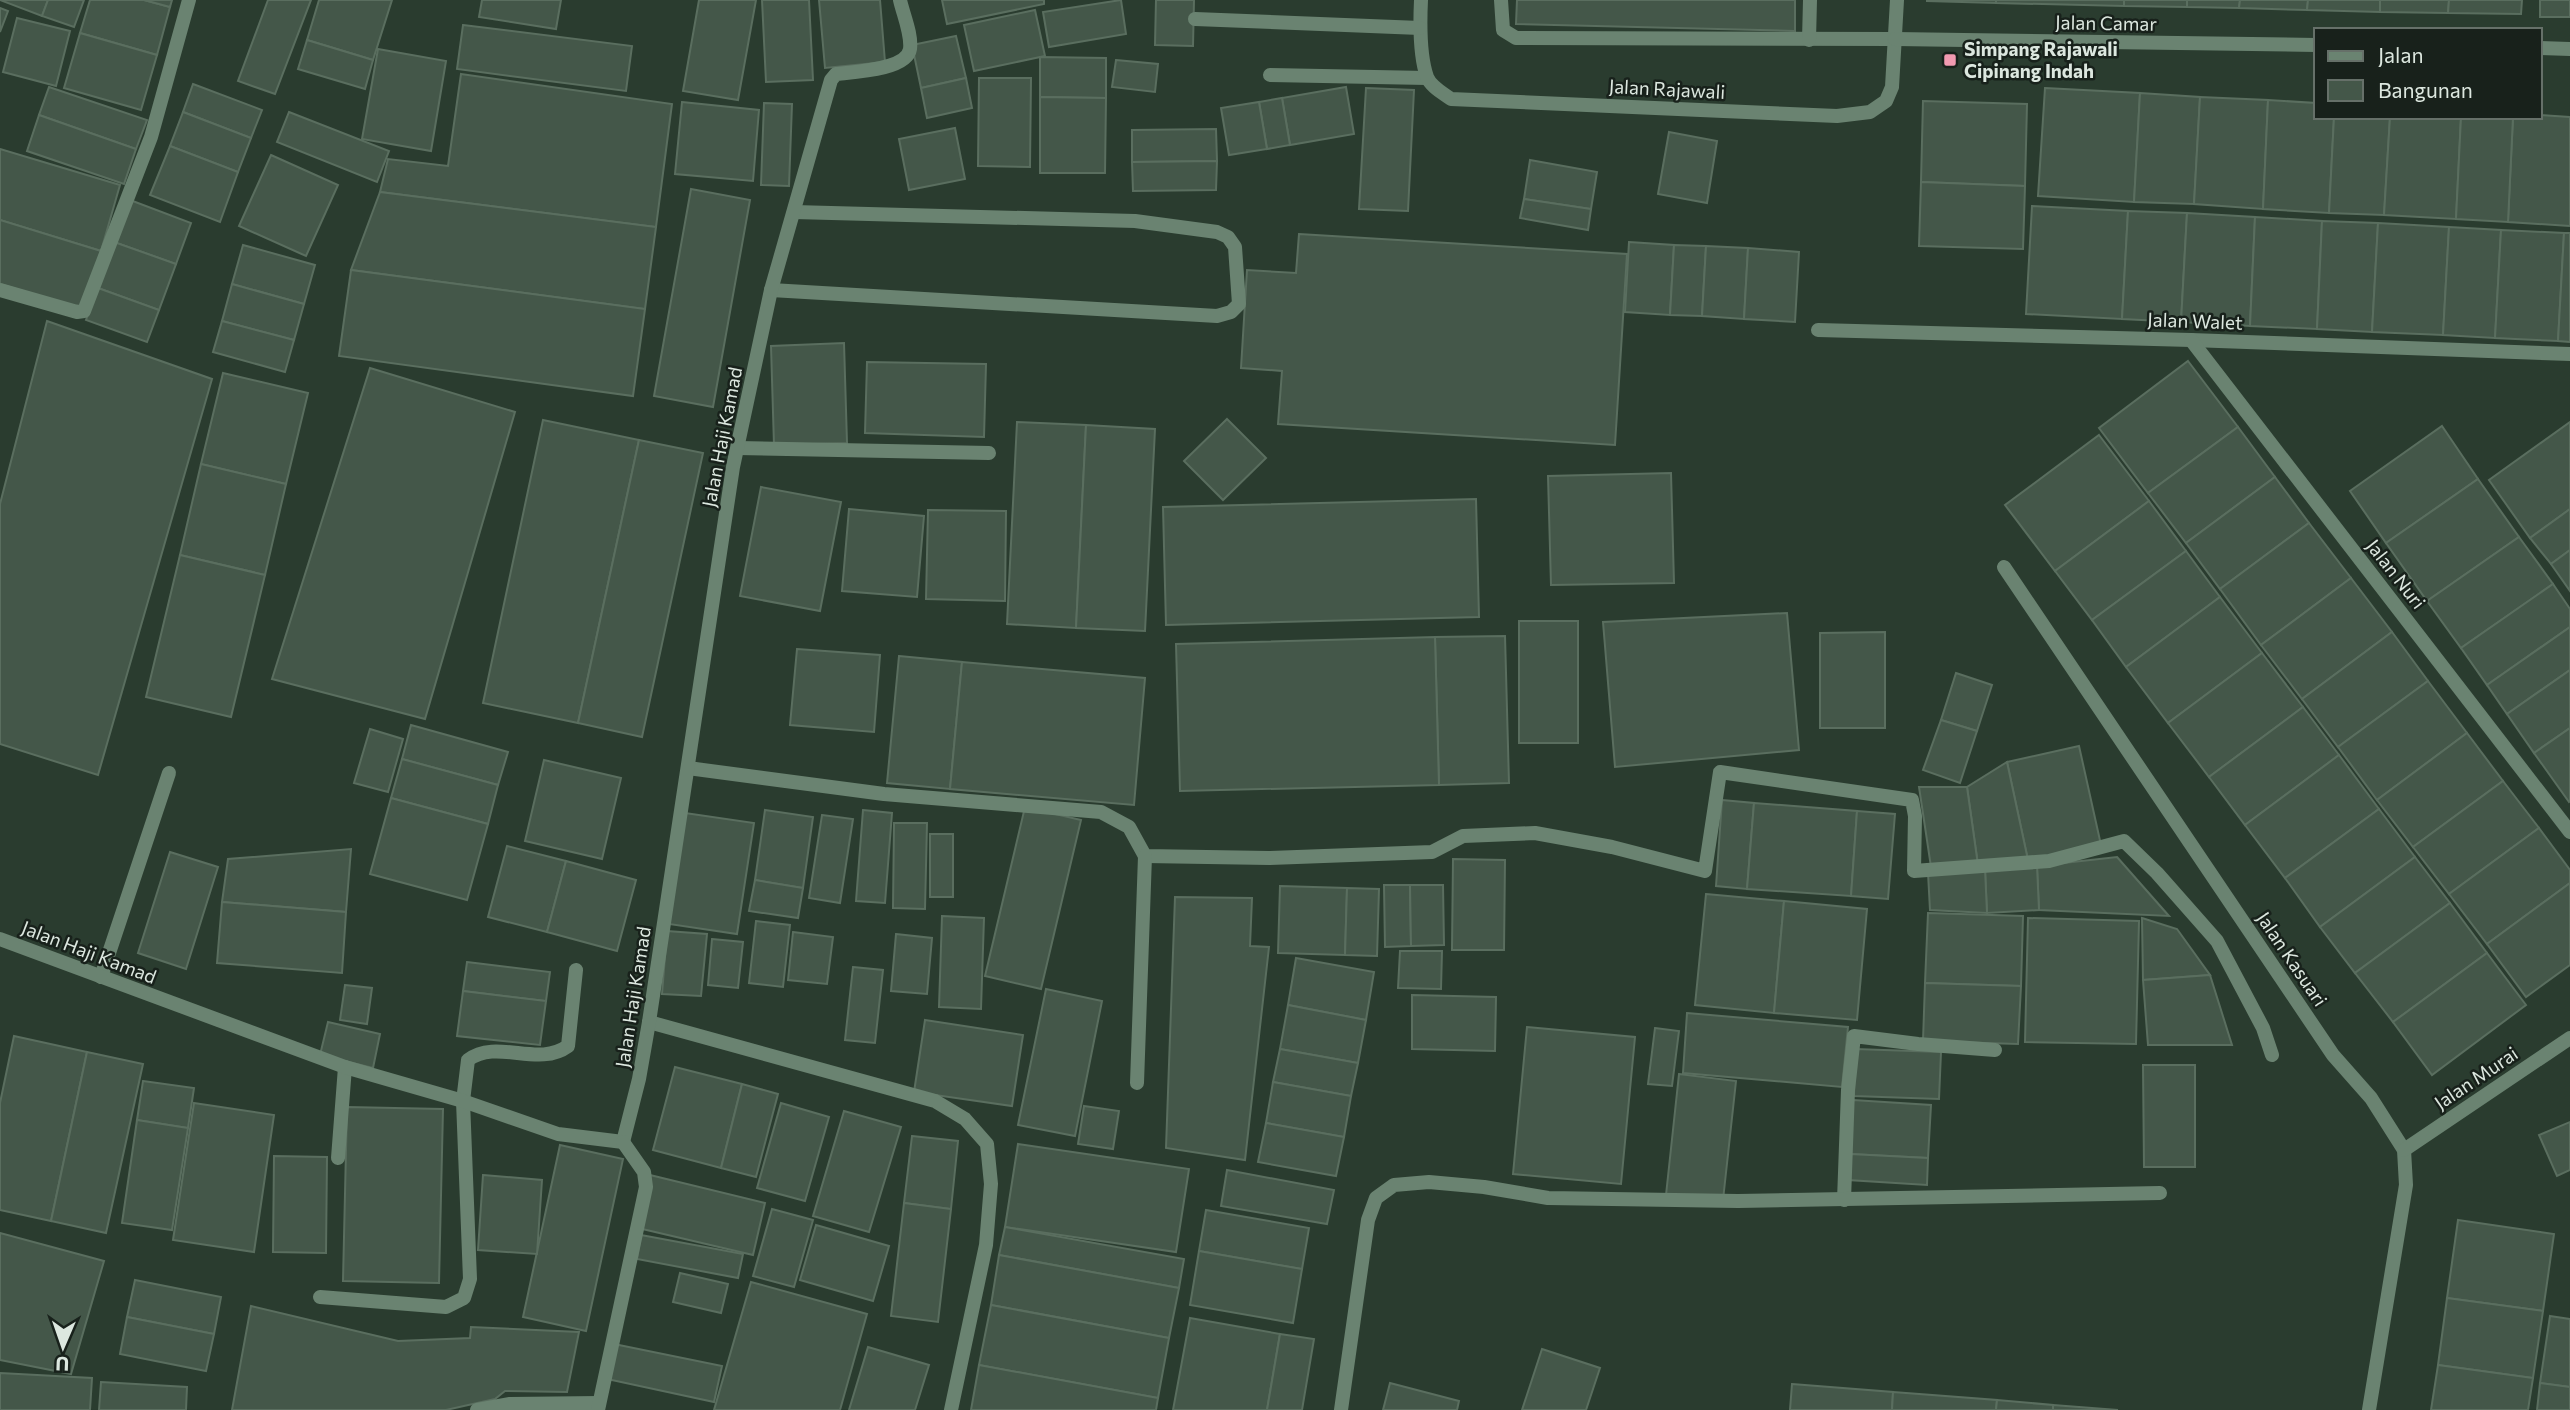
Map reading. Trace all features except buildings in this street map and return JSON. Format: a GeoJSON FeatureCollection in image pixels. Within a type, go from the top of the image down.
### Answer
{"type":"FeatureCollection","features":[{"type":"Feature","properties":{"kind":"street"},"geometry":{"type":"LineString","coordinates":[[0,290],[77,312],[85,311],[151,137],[189,0]]}},
{"type":"Feature","properties":{"kind":"street","name":"Jalan Haji Kamad"},"geometry":{"type":"LineString","coordinates":[[0,939],[345,1068],[463,1101],[558,1134],[624,1142],[649,1022],[733,467],[771,290],[831,80],[836,74],[881,68],[904,60],[910,52],[900,0]]}},
{"type":"Feature","properties":{"kind":"street"},"geometry":{"type":"LineString","coordinates":[[1270,75],[1427,78],[1420,28],[1421,0]]}},
{"type":"Feature","properties":{"kind":"street","name":"Jalan Camar"},"geometry":{"type":"LineString","coordinates":[[1501,0],[1503,30],[1516,38],[1895,39],[2314,45]]}},
{"type":"Feature","properties":{"kind":"street"},"geometry":{"type":"LineString","coordinates":[[1808,40],[1810,0]]}},
{"type":"Feature","properties":{"kind":"street","name":"Jalan Rajawali"},"geometry":{"type":"LineString","coordinates":[[1427,78],[1437,90],[1451,99],[1838,116],[1870,112],[1886,101],[1892,86],[1897,0]]}},
{"type":"Feature","properties":{"kind":"street"},"geometry":{"type":"LineString","coordinates":[[1195,19],[1420,28]]}},
{"type":"Feature","properties":{"kind":"street"},"geometry":{"type":"LineString","coordinates":[[2542,48],[2570,49]]}},
{"type":"Feature","properties":{"kind":"street"},"geometry":{"type":"LineString","coordinates":[[771,290],[1217,316],[1231,312],[1239,304],[1235,247],[1228,237],[1217,232],[1135,221],[794,212]]}},
{"type":"Feature","properties":{"kind":"street","name":"Jalan Walet"},"geometry":{"type":"LineString","coordinates":[[1818,330],[2570,354]]}},
{"type":"Feature","properties":{"kind":"street","name":"Jalan Nuri"},"geometry":{"type":"LineString","coordinates":[[2191,340],[2570,832]]}},
{"type":"Feature","properties":{"kind":"street"},"geometry":{"type":"LineString","coordinates":[[738,448],[989,453]]}},
{"type":"Feature","properties":{"kind":"street","name":"Jalan Kasuari"},"geometry":{"type":"LineString","coordinates":[[2004,567],[2333,1055],[2371,1098],[2404,1150],[2406,1185],[2369,1410]]}},
{"type":"Feature","properties":{"kind":"street"},"geometry":{"type":"LineString","coordinates":[[688,768],[884,794],[1101,812],[1129,827],[1145,856],[1137,1083]]}},
{"type":"Feature","properties":{"kind":"street"},"geometry":{"type":"LineString","coordinates":[[1145,856],[1269,858],[1432,852],[1463,836],[1535,833],[1612,847],[1705,872],[1720,772],[1912,800],[1915,816],[1914,871],[2049,861],[2124,841],[2157,873],[2217,941],[2263,1028],[2272,1055]]}},
{"type":"Feature","properties":{"kind":"street"},"geometry":{"type":"LineString","coordinates":[[101,977],[169,773]]}},
{"type":"Feature","properties":{"kind":"street"},"geometry":{"type":"LineString","coordinates":[[320,1297],[446,1307],[464,1297],[470,1279],[463,1101],[468,1060],[478,1053],[490,1051],[558,1054],[568,1046],[576,970]]}},
{"type":"Feature","properties":{"kind":"street"},"geometry":{"type":"LineString","coordinates":[[649,1022],[934,1101],[965,1119],[987,1144],[991,1184],[986,1245],[951,1410]]}},
{"type":"Feature","properties":{"kind":"street"},"geometry":{"type":"LineString","coordinates":[[1844,1200],[1848,1090],[1854,1036],[1995,1050]]}},
{"type":"Feature","properties":{"kind":"street","name":"Jalan Murai"},"geometry":{"type":"LineString","coordinates":[[2404,1150],[2570,1038]]}},
{"type":"Feature","properties":{"kind":"street"},"geometry":{"type":"LineString","coordinates":[[338,1158],[345,1068]]}},
{"type":"Feature","properties":{"kind":"street"},"geometry":{"type":"LineString","coordinates":[[477,1410],[510,1404],[599,1407],[646,1187],[644,1172],[624,1142]]}},
{"type":"Feature","properties":{"kind":"street"},"geometry":{"type":"LineString","coordinates":[[1341,1410],[1368,1220],[1376,1198],[1394,1185],[1430,1182],[1454,1184],[1548,1198],[1844,1200],[2160,1193]]}},
{"type":"Feature","properties":{"kind":"place","name":"Simpang Rajawali Cipinang Indah"},"geometry":{"type":"Point","coordinates":[1950,60]}}]}
